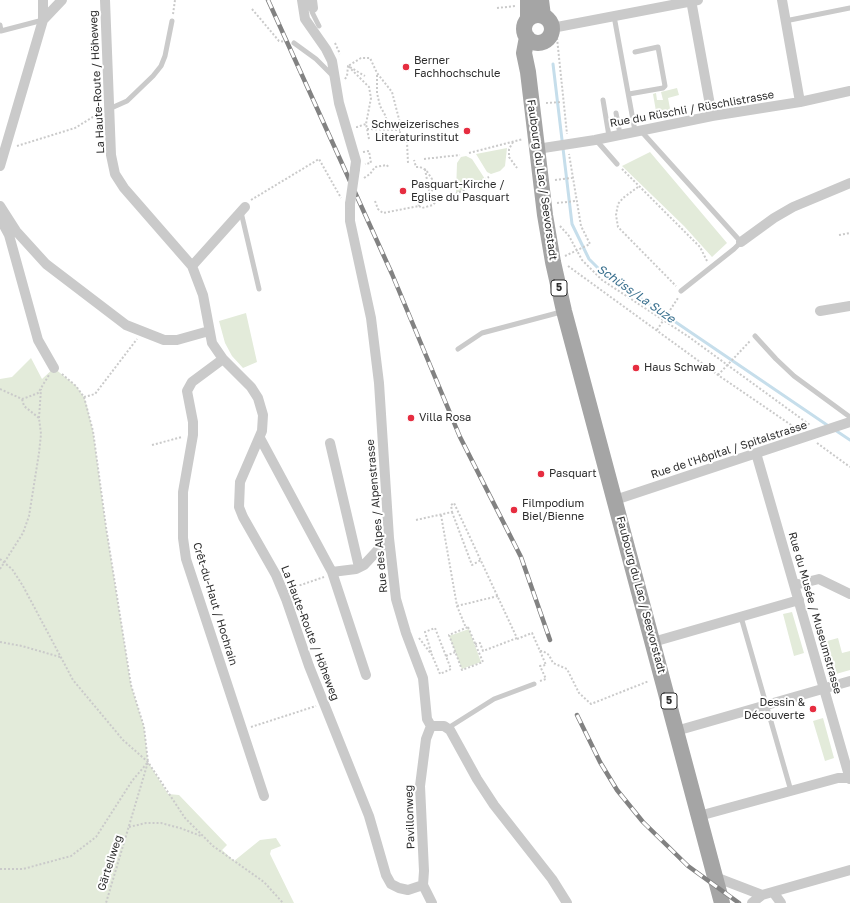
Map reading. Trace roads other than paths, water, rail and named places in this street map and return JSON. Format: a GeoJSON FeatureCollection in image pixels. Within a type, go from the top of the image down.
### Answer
{"type":"FeatureCollection","features":[{"type":"Feature","properties":{"kind":"main road","name":"5"},"geometry":{"type":"LineString","coordinates":[[533,40],[524,29],[536,11]]}},
{"type":"Feature","properties":{"kind":"main road"},"geometry":{"type":"LineString","coordinates":[[533,40],[550,36],[536,11]]}},
{"type":"Feature","properties":{"kind":"main road","name":"Faubourg du Lac / Seevorstadt"},"geometry":{"type":"LineString","coordinates":[[533,40],[524,53],[528,72],[532,143],[548,240],[564,311],[722,903]]}},
{"type":"Feature","properties":{"kind":"street"},"geometry":{"type":"LineString","coordinates":[[0,166],[43,20],[43,0]]}},
{"type":"Feature","properties":{"kind":"street"},"geometry":{"type":"LineString","coordinates":[[43,20],[62,0]]}},
{"type":"Feature","properties":{"kind":"street","name":"La Haute-Route / Höheweg"},"geometry":{"type":"LineString","coordinates":[[105,0],[111,155],[118,179],[124,188],[192,266],[207,312],[212,343],[223,360],[251,386],[258,398],[263,415],[260,438],[240,482],[239,507],[283,592],[324,703],[369,816],[388,880],[395,886],[404,890],[413,889],[423,885]]}},
{"type":"Feature","properties":{"kind":"street","name":"Rue des Alpes / Alpenstrasse"},"geometry":{"type":"LineString","coordinates":[[302,0],[305,19],[329,54],[339,103],[356,161],[360,166],[350,204],[350,221],[371,318],[379,383],[389,538],[396,598],[406,633],[423,678],[427,719],[431,726]]}},
{"type":"Feature","properties":{"kind":"street"},"geometry":{"type":"LineString","coordinates":[[536,11],[614,16],[693,0],[712,116]]}},
{"type":"Feature","properties":{"kind":"street"},"geometry":{"type":"LineString","coordinates":[[782,0],[800,102]]}},
{"type":"Feature","properties":{"kind":"street","name":"Rue du Rüschli / Rüschlistrasse"},"geometry":{"type":"LineString","coordinates":[[532,143],[556,146],[595,140],[637,130],[800,102],[850,91]]}},
{"type":"Feature","properties":{"kind":"street"},"geometry":{"type":"LineString","coordinates":[[741,242],[766,223],[793,207],[850,183]]}},
{"type":"Feature","properties":{"kind":"street"},"geometry":{"type":"LineString","coordinates":[[0,207],[16,231],[46,264],[126,325],[164,340],[177,340],[209,331]]}},
{"type":"Feature","properties":{"kind":"street"},"geometry":{"type":"LineString","coordinates":[[192,266],[243,209]]}},
{"type":"Feature","properties":{"kind":"street"},"geometry":{"type":"LineString","coordinates":[[0,218],[9,235],[38,340],[54,368]]}},
{"type":"Feature","properties":{"kind":"street"},"geometry":{"type":"LineString","coordinates":[[820,311],[850,306]]}},
{"type":"Feature","properties":{"kind":"street","name":"Crêt-du-Haut / Hochrain"},"geometry":{"type":"LineString","coordinates":[[223,360],[192,382],[189,386],[187,397],[193,422],[193,435],[183,492],[183,538],[186,559],[264,796]]}},
{"type":"Feature","properties":{"kind":"street","name":"Rue de l'Hôpital / Spitalstrasse"},"geometry":{"type":"LineString","coordinates":[[615,500],[821,432],[848,421]]}},
{"type":"Feature","properties":{"kind":"street"},"geometry":{"type":"LineString","coordinates":[[260,438],[332,572],[366,676]]}},
{"type":"Feature","properties":{"kind":"street"},"geometry":{"type":"LineString","coordinates":[[330,443],[359,567]]}},
{"type":"Feature","properties":{"kind":"street","name":"Rue du Musée / Museumstrasse"},"geometry":{"type":"LineString","coordinates":[[756,453],[850,778]]}},
{"type":"Feature","properties":{"kind":"street"},"geometry":{"type":"LineString","coordinates":[[332,572],[359,567],[368,561],[389,538]]}},
{"type":"Feature","properties":{"kind":"street"},"geometry":{"type":"LineString","coordinates":[[795,585],[819,579],[850,594]]}},
{"type":"Feature","properties":{"kind":"street"},"geometry":{"type":"LineString","coordinates":[[653,642],[799,600]]}},
{"type":"Feature","properties":{"kind":"street"},"geometry":{"type":"LineString","coordinates":[[676,731],[850,681]]}},
{"type":"Feature","properties":{"kind":"street"},"geometry":{"type":"LineString","coordinates":[[431,726],[448,728],[490,799],[552,879],[567,903]]}},
{"type":"Feature","properties":{"kind":"street","name":"Pavillonweg"},"geometry":{"type":"LineString","coordinates":[[423,885],[424,871],[420,786],[426,739],[431,726]]}},
{"type":"Feature","properties":{"kind":"street"},"geometry":{"type":"LineString","coordinates":[[698,816],[838,778],[850,778]]}},
{"type":"Feature","properties":{"kind":"street"},"geometry":{"type":"LineString","coordinates":[[752,903],[762,895],[850,870]]}},
{"type":"Feature","properties":{"kind":"street"},"geometry":{"type":"LineString","coordinates":[[715,877],[762,895]]}},
{"type":"Feature","properties":{"kind":"street"},"geometry":{"type":"LineString","coordinates":[[423,885],[432,903]]}},
{"type":"Feature","properties":{"kind":"street"},"geometry":{"type":"LineString","coordinates":[[773,892],[781,903]]}},
{"type":"Feature","properties":{"kind":"lane"},"geometry":{"type":"LineString","coordinates":[[312,4],[312,12],[319,26]]}},
{"type":"Feature","properties":{"kind":"lane"},"geometry":{"type":"LineString","coordinates":[[785,21],[850,8]]}},
{"type":"Feature","properties":{"kind":"lane"},"geometry":{"type":"LineString","coordinates":[[614,16],[624,54],[629,94],[637,130],[741,242],[681,291]]}},
{"type":"Feature","properties":{"kind":"lane"},"geometry":{"type":"LineString","coordinates":[[0,29],[43,20]]}},
{"type":"Feature","properties":{"kind":"lane"},"geometry":{"type":"LineString","coordinates":[[109,109],[128,101],[161,66],[165,56],[172,21]]}},
{"type":"Feature","properties":{"kind":"lane"},"geometry":{"type":"LineString","coordinates":[[294,43],[316,59],[335,78]]}},
{"type":"Feature","properties":{"kind":"lane"},"geometry":{"type":"LineString","coordinates":[[629,94],[663,88],[665,86],[658,47],[635,52]]}},
{"type":"Feature","properties":{"kind":"lane"},"geometry":{"type":"LineString","coordinates":[[603,100],[609,136]]}},
{"type":"Feature","properties":{"kind":"lane"},"geometry":{"type":"LineString","coordinates":[[616,113],[620,134]]}},
{"type":"Feature","properties":{"kind":"lane"},"geometry":{"type":"LineString","coordinates":[[595,140],[617,164]]}},
{"type":"Feature","properties":{"kind":"lane"},"geometry":{"type":"LineString","coordinates":[[243,209],[259,289]]}},
{"type":"Feature","properties":{"kind":"lane"},"geometry":{"type":"LineString","coordinates":[[458,349],[482,333],[564,311]]}},
{"type":"Feature","properties":{"kind":"lane"},"geometry":{"type":"LineString","coordinates":[[755,336],[794,376],[848,421]]}},
{"type":"Feature","properties":{"kind":"lane"},"geometry":{"type":"LineString","coordinates":[[741,617],[791,791]]}},
{"type":"Feature","properties":{"kind":"lane"},"geometry":{"type":"LineString","coordinates":[[448,728],[494,699],[534,684]]}},
{"type":"Feature","properties":{"kind":"waterway","name":"Schüss/La Suze"},"geometry":{"type":"LineString","coordinates":[[553,64],[572,224],[589,259],[602,272],[830,427]]}},
{"type":"Feature","properties":{"kind":"waterway","name":"Schüss/La Suze"},"geometry":{"type":"LineString","coordinates":[[835,430],[850,440]]}},
{"type":"Feature","properties":{"kind":"railway"},"geometry":{"type":"LineString","coordinates":[[268,0],[392,274],[460,437],[521,557],[550,640]]}},
{"type":"Feature","properties":{"kind":"railway"},"geometry":{"type":"LineString","coordinates":[[577,715],[600,762],[617,790],[643,822],[688,866],[739,903]]}},
{"type":"Feature","properties":{"kind":"place","name":"Berner Fachhochschule"},"geometry":{"type":"Point","coordinates":[406,67]}},
{"type":"Feature","properties":{"kind":"place","name":"Schweizerisches Literaturinstitut"},"geometry":{"type":"Point","coordinates":[467,131]}},
{"type":"Feature","properties":{"kind":"place","name":"Pasquart-Kirche / Eglise du Pasquart"},"geometry":{"type":"Point","coordinates":[403,191]}},
{"type":"Feature","properties":{"kind":"place","name":"Haus Schwab"},"geometry":{"type":"Point","coordinates":[636,368]}},
{"type":"Feature","properties":{"kind":"place","name":"Villa Rosa"},"geometry":{"type":"Point","coordinates":[411,418]}},
{"type":"Feature","properties":{"kind":"place","name":"Pasquart"},"geometry":{"type":"Point","coordinates":[541,474]}},
{"type":"Feature","properties":{"kind":"place","name":"Filmpodium Biel/Bienne"},"geometry":{"type":"Point","coordinates":[514,510]}},
{"type":"Feature","properties":{"kind":"place","name":"Dessin & Découverte"},"geometry":{"type":"Point","coordinates":[813,709]}}]}
